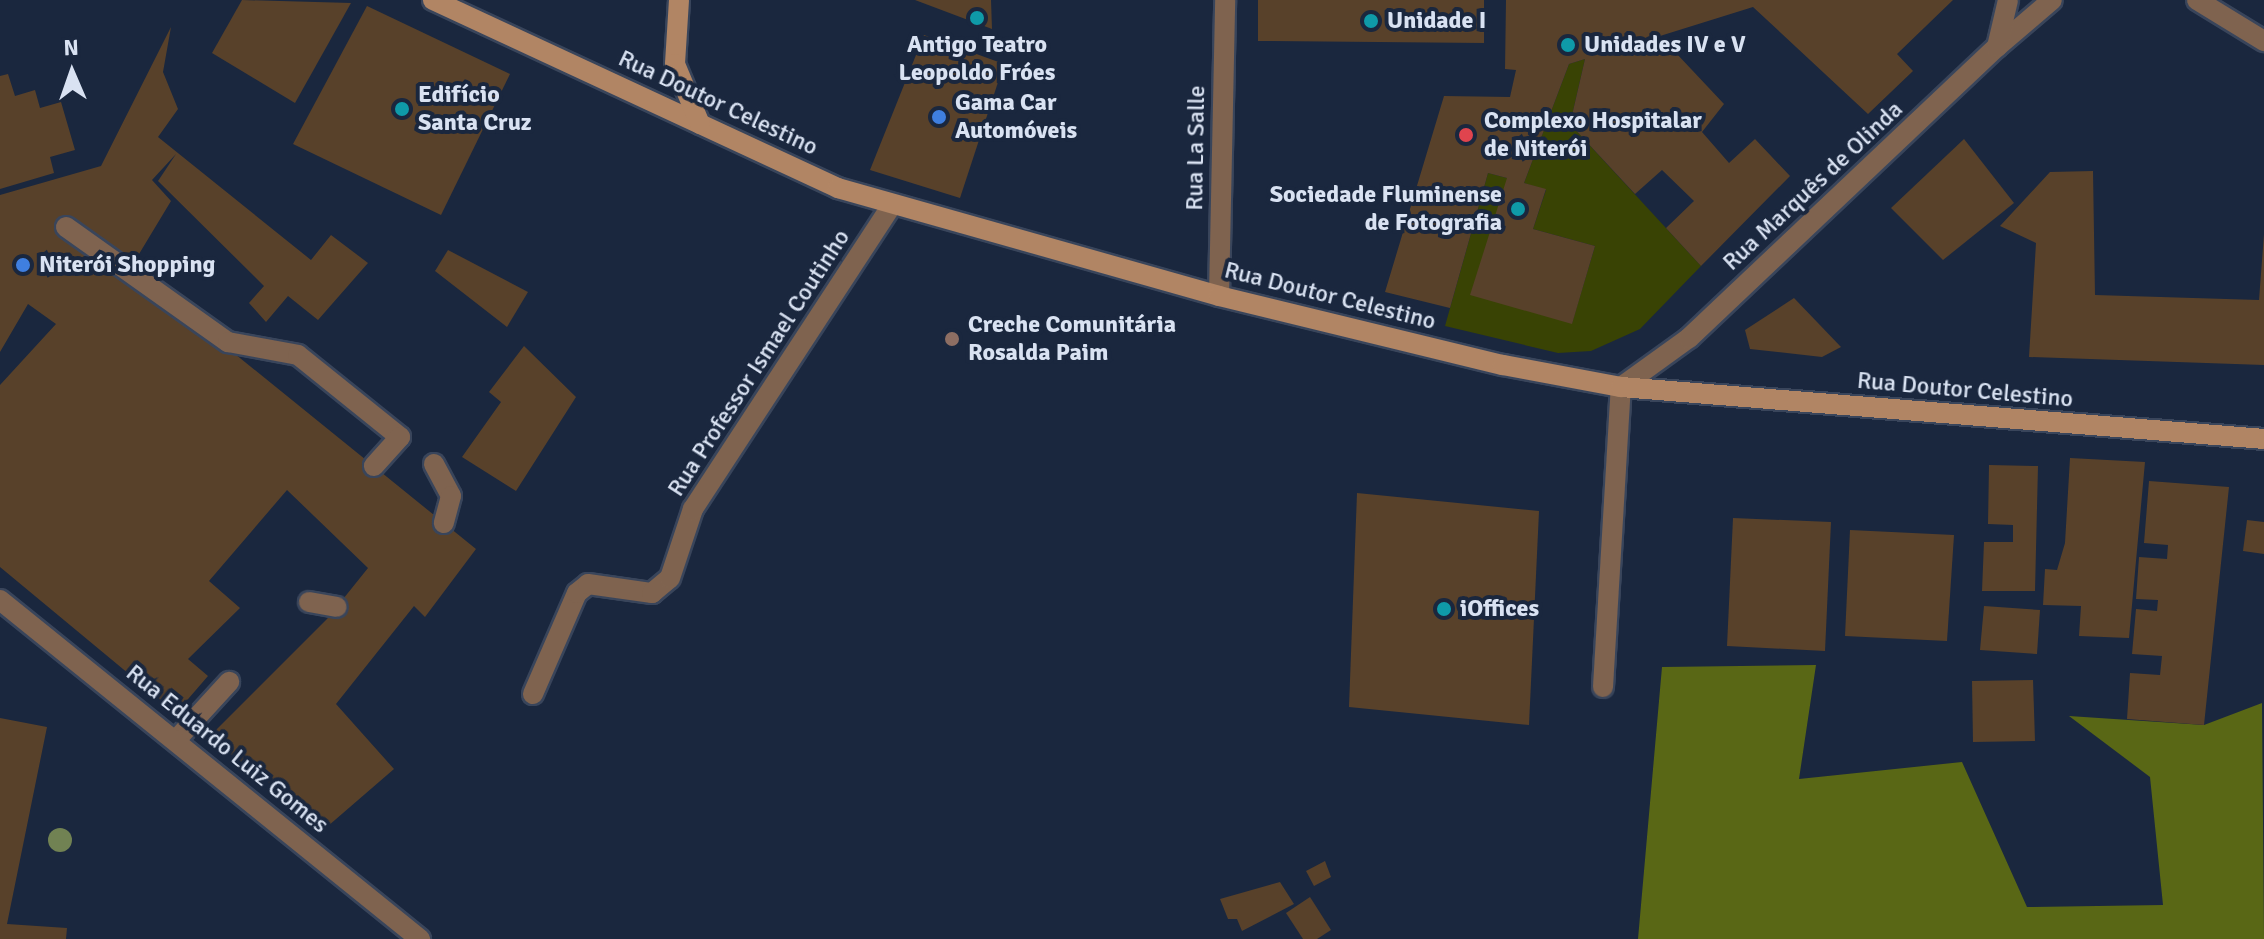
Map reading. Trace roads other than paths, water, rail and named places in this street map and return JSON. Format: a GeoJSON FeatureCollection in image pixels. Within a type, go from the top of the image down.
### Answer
{"type":"FeatureCollection","features":[{"type":"Feature","properties":{"kind":"main road","name":"Rua Doutor Celestino"},"geometry":{"type":"LineString","coordinates":[[433,0],[700,124],[892,205],[1219,296],[1621,387],[2264,439]]}},
{"type":"Feature","properties":{"kind":"main road"},"geometry":{"type":"LineString","coordinates":[[679,0],[675,64],[700,124]]}},
{"type":"Feature","properties":{"kind":"street","name":"Rua La Salle"},"geometry":{"type":"LineString","coordinates":[[1219,296],[1225,0]]}},
{"type":"Feature","properties":{"kind":"street"},"geometry":{"type":"LineString","coordinates":[[1997,47],[2008,0]]}},
{"type":"Feature","properties":{"kind":"street","name":"Rua Marquês de Olinda"},"geometry":{"type":"LineString","coordinates":[[1621,387],[1689,338],[1997,47],[2052,0]]}},
{"type":"Feature","properties":{"kind":"street"},"geometry":{"type":"LineString","coordinates":[[2197,0],[2264,41]]}},
{"type":"Feature","properties":{"kind":"street","name":"Rua Professor Ismael Coutinho"},"geometry":{"type":"LineString","coordinates":[[533,694],[577,593],[588,584],[652,593],[670,578],[693,509],[892,205]]}},
{"type":"Feature","properties":{"kind":"street"},"geometry":{"type":"LineString","coordinates":[[66,227],[228,342],[298,355],[400,437],[374,466]]}},
{"type":"Feature","properties":{"kind":"street"},"geometry":{"type":"LineString","coordinates":[[1603,687],[1621,387]]}},
{"type":"Feature","properties":{"kind":"street"},"geometry":{"type":"LineString","coordinates":[[434,464],[451,496],[444,523]]}},
{"type":"Feature","properties":{"kind":"street","name":"Rua Eduardo Luiz Gomes"},"geometry":{"type":"LineString","coordinates":[[0,600],[420,939]]}},
{"type":"Feature","properties":{"kind":"street"},"geometry":{"type":"LineString","coordinates":[[309,602],[337,607]]}},
{"type":"Feature","properties":{"kind":"street"},"geometry":{"type":"LineString","coordinates":[[176,740],[229,682]]}},
{"type":"Feature","properties":{"kind":"place","name":"Antigo Teatro Leopoldo Fróes"},"geometry":{"type":"Point","coordinates":[977,18]}},
{"type":"Feature","properties":{"kind":"place","name":"Unidade I"},"geometry":{"type":"Point","coordinates":[1371,21]}},
{"type":"Feature","properties":{"kind":"place","name":"Unidades IV e V"},"geometry":{"type":"Point","coordinates":[1568,45]}},
{"type":"Feature","properties":{"kind":"place","name":"Edifício Santa Cruz"},"geometry":{"type":"Point","coordinates":[402,109]}},
{"type":"Feature","properties":{"kind":"place","name":"Gama Car Automóveis"},"geometry":{"type":"Point","coordinates":[939,117]}},
{"type":"Feature","properties":{"kind":"place","name":"Complexo Hospitalar de Niterói"},"geometry":{"type":"Point","coordinates":[1466,135]}},
{"type":"Feature","properties":{"kind":"place","name":"Sociedade Fluminense de Fotografia"},"geometry":{"type":"Point","coordinates":[1518,209]}},
{"type":"Feature","properties":{"kind":"place","name":"Niterói Shopping"},"geometry":{"type":"Point","coordinates":[23,265]}},
{"type":"Feature","properties":{"kind":"place","name":"Creche Comunitária Rosalda Paim"},"geometry":{"type":"Point","coordinates":[952,339]}},
{"type":"Feature","properties":{"kind":"place","name":"iOffices"},"geometry":{"type":"Point","coordinates":[1444,609]}}]}
